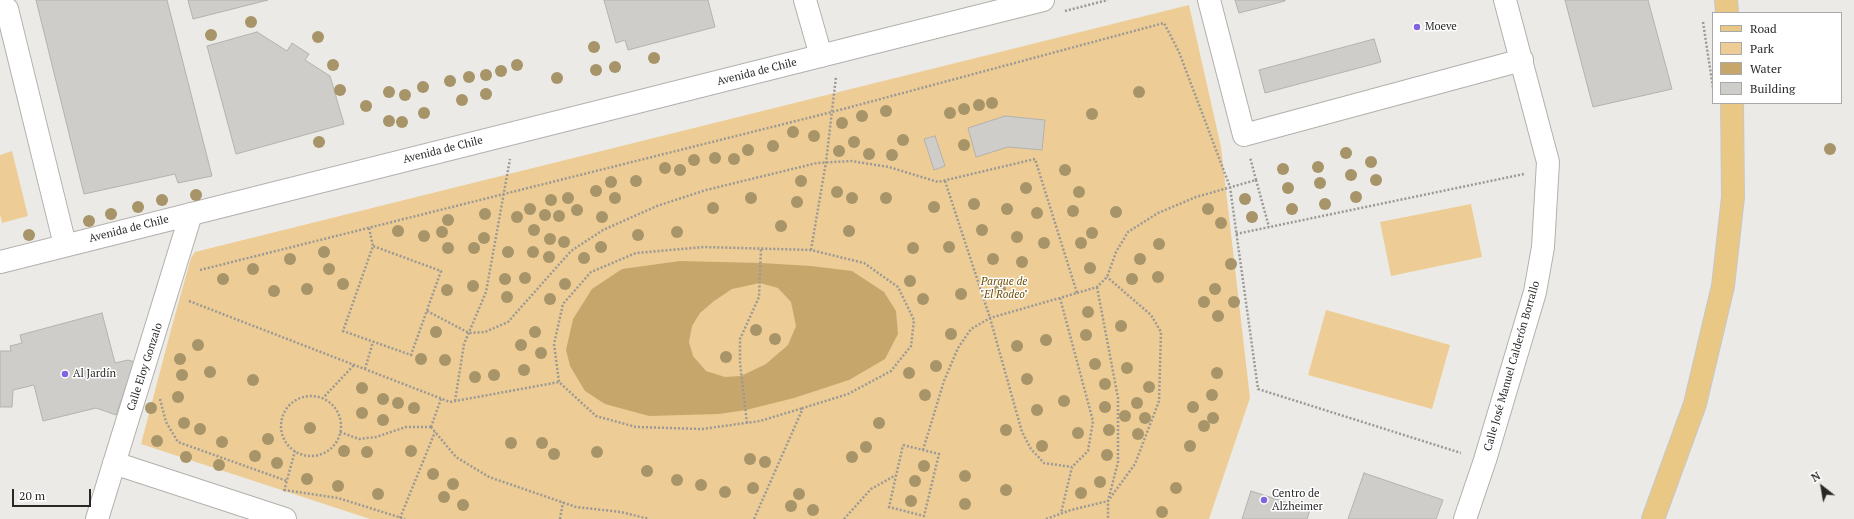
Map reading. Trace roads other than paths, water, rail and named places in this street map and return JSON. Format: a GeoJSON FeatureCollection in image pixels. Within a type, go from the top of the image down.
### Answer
{"type":"FeatureCollection","features":[{"type":"Feature","properties":{"kind":"main road"},"geometry":{"type":"LineString","coordinates":[[1726,0],[1727,12]]}},
{"type":"Feature","properties":{"kind":"main road"},"geometry":{"type":"LineString","coordinates":[[1653,519],[1695,404],[1723,286],[1733,197],[1732,104]]}},
{"type":"Feature","properties":{"kind":"street"},"geometry":{"type":"LineString","coordinates":[[804,0],[830,54]]}},
{"type":"Feature","properties":{"kind":"street","name":"Avenida de Chile"},"geometry":{"type":"LineString","coordinates":[[0,262],[1043,0]]}},
{"type":"Feature","properties":{"kind":"street"},"geometry":{"type":"LineString","coordinates":[[1209,0],[1244,134],[1522,60]]}},
{"type":"Feature","properties":{"kind":"street","name":"Calle José Manuel Calderón Borrallo"},"geometry":{"type":"LineString","coordinates":[[1465,519],[1485,460],[1535,292],[1543,248],[1548,162],[1506,0]]}},
{"type":"Feature","properties":{"kind":"street"},"geometry":{"type":"LineString","coordinates":[[7,10],[65,245]]}},
{"type":"Feature","properties":{"kind":"street","name":"Calle Eloy Gonzalo"},"geometry":{"type":"LineString","coordinates":[[97,519],[171,285],[191,214]]}},
{"type":"Feature","properties":{"kind":"street"},"geometry":{"type":"LineString","coordinates":[[114,462],[281,518]]}},
{"type":"Feature","properties":{"kind":"water"},"geometry":{"type":"Polygon","coordinates":[[[680,261],[761,263],[811,266],[852,271],[884,292],[896,311],[898,334],[885,359],[849,380],[794,398],[746,410],[719,414],[649,416],[605,404],[585,391],[570,366],[566,350],[573,319],[592,289],[622,269],[680,261]],[[760,283],[732,289],[700,313],[692,326],[689,342],[693,356],[706,371],[725,377],[741,376],[766,364],[788,345],[796,326],[791,302],[778,288],[760,283]]]}},
{"type":"Feature","properties":{"kind":"place","name":"Moeve"},"geometry":{"type":"Point","coordinates":[1417,27]}},
{"type":"Feature","properties":{"kind":"place","name":"Al Jardín"},"geometry":{"type":"Point","coordinates":[65,374]}},
{"type":"Feature","properties":{"kind":"place","name":"Centro de Alzheimer"},"geometry":{"type":"Point","coordinates":[1264,500]}},
{"type":"Feature","properties":{"kind":"park label","name":"Parque de \"El Rodeo\""},"geometry":{"type":"Point","coordinates":[1004,288]}}]}
